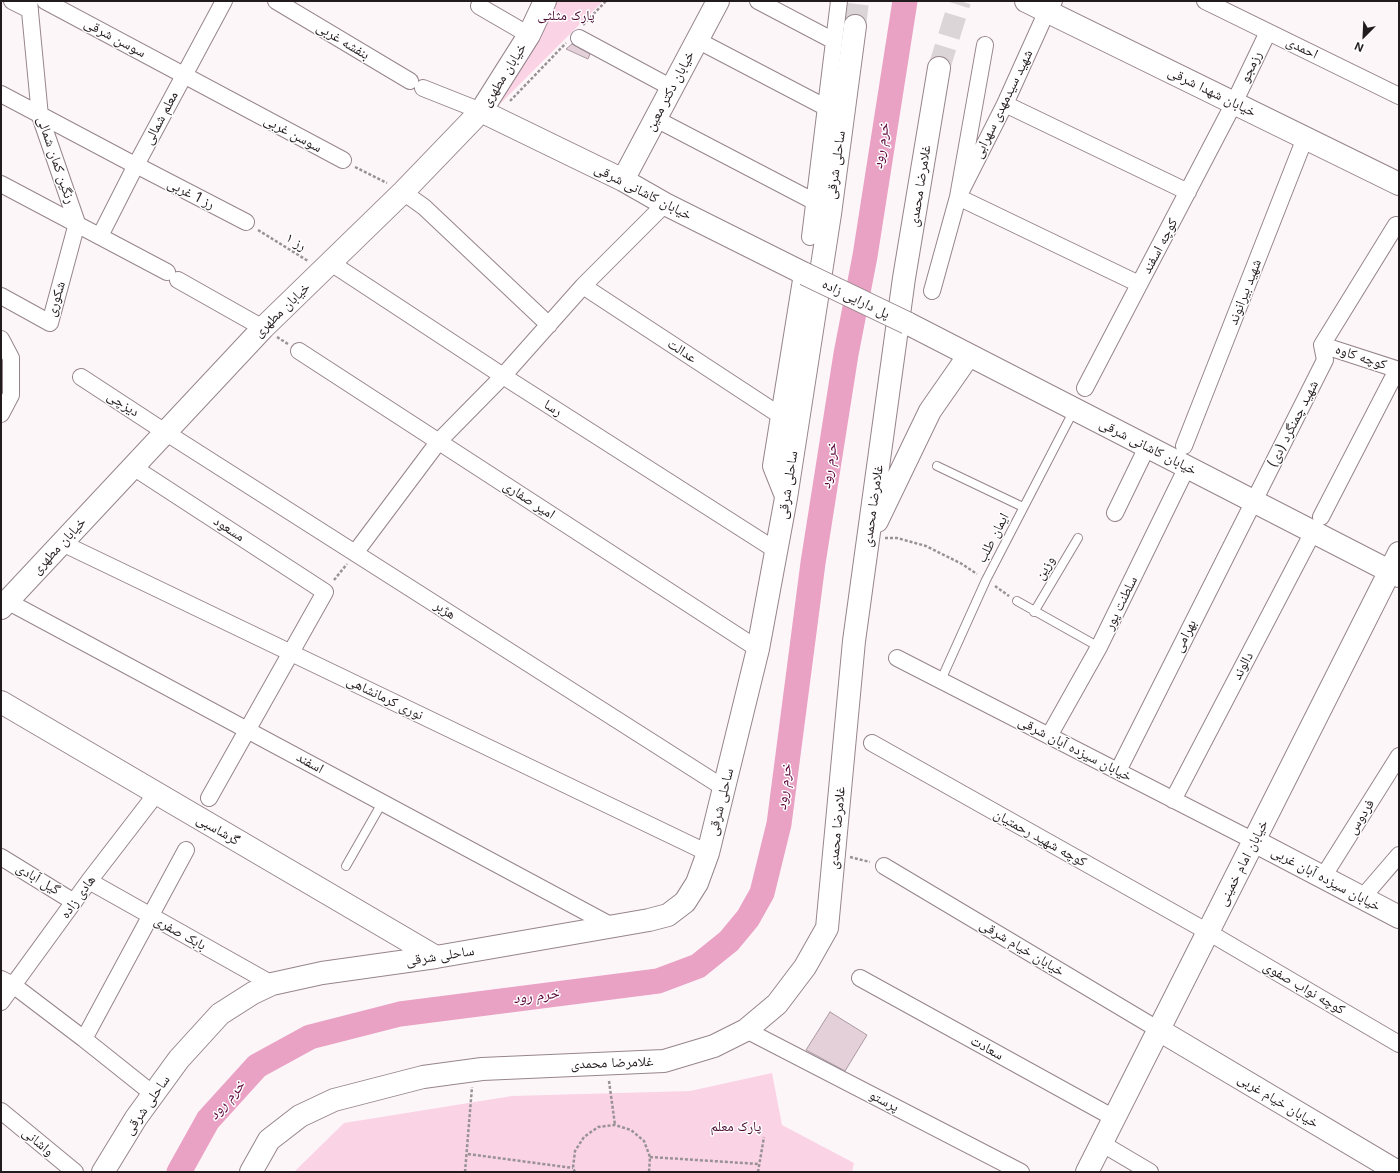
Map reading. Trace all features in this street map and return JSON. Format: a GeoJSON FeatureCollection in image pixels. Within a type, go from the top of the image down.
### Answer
{"type":"FeatureCollection","features":[{"type":"Feature","properties":{"kind":"main road","name":"خیابان مطهری"},"geometry":{"type":"LineString","coordinates":[[4,604],[263,328],[403,192],[488,114],[546,1]]}},
{"type":"Feature","properties":{"kind":"main road","name":"خیابان دکتر معین"},"geometry":{"type":"LineString","coordinates":[[623,180],[718,1]]}},
{"type":"Feature","properties":{"kind":"main road","name":"خیابان شهدا شرقی"},"geometry":{"type":"LineString","coordinates":[[1026,1],[1050,6],[1234,103],[1399,184]]}},
{"type":"Feature","properties":{"kind":"main road","name":"ساحلی شرقی"},"geometry":{"type":"LineString","coordinates":[[104,1172],[136,1118],[179,1059],[220,1014],[252,993],[272,984],[322,973],[436,957],[649,920],[668,915],[685,902],[697,883],[708,853],[758,649],[778,550],[830,214],[855,26]]}},
{"type":"Feature","properties":{"kind":"main road","name":"غلامرضا محمدی"},"geometry":{"type":"LineString","coordinates":[[251,1172],[269,1140],[300,1116],[334,1100],[423,1077],[474,1070],[664,1061],[714,1046],[746,1030],[777,1004],[805,967],[827,928],[854,641],[904,278],[939,68]]}},
{"type":"Feature","properties":{"kind":"main road","name":"خیابان کاشانی شرقی"},"geometry":{"type":"LineString","coordinates":[[488,114],[623,180],[665,204],[805,274]]}},
{"type":"Feature","properties":{"kind":"main road"},"geometry":{"type":"LineString","coordinates":[[786,498],[774,466],[805,274]]}},
{"type":"Feature","properties":{"kind":"main road","name":"پل دارایی زاده"},"geometry":{"type":"LineString","coordinates":[[805,274],[907,323]]}},
{"type":"Feature","properties":{"kind":"main road","name":"خیابان کاشانی شرقی"},"geometry":{"type":"LineString","coordinates":[[907,323],[1253,501],[1317,524],[1396,567]]}},
{"type":"Feature","properties":{"kind":"main road"},"geometry":{"type":"LineString","coordinates":[[868,538],[930,411],[969,355]]}},
{"type":"Feature","properties":{"kind":"main road","name":"خیابان امام خمینی"},"geometry":{"type":"LineString","coordinates":[[1087,1172],[1254,841],[1396,567]]}},
{"type":"Feature","properties":{"kind":"main road","name":"گرشاسبی"},"geometry":{"type":"LineString","coordinates":[[1,702],[436,957]]}},
{"type":"Feature","properties":{"kind":"main road","name":"خیابان سیزده آبان غربی"},"geometry":{"type":"LineString","coordinates":[[1254,841],[1399,917]]}},
{"type":"Feature","properties":{"kind":"main road","name":"خیابان خیام غربی"},"geometry":{"type":"LineString","coordinates":[[1159,1030],[1398,1172]]}},
{"type":"Feature","properties":{"kind":"street"},"geometry":{"type":"LineString","coordinates":[[12,1],[29,5]]}},
{"type":"Feature","properties":{"kind":"street","name":"سوسن شرقی"},"geometry":{"type":"LineString","coordinates":[[45,1],[184,75]]}},
{"type":"Feature","properties":{"kind":"street","name":"معلم شمالی"},"geometry":{"type":"LineString","coordinates":[[100,236],[133,164],[224,1]]}},
{"type":"Feature","properties":{"kind":"street","name":"بنفشه غربی"},"geometry":{"type":"LineString","coordinates":[[276,1],[416,85],[488,114]]}},
{"type":"Feature","properties":{"kind":"street"},"geometry":{"type":"LineString","coordinates":[[758,1],[834,41]]}},
{"type":"Feature","properties":{"kind":"street"},"geometry":{"type":"LineString","coordinates":[[810,237],[839,1]]}},
{"type":"Feature","properties":{"kind":"street","name":"احمدی"},"geometry":{"type":"LineString","coordinates":[[1205,1],[1399,96]]}},
{"type":"Feature","properties":{"kind":"street","name":"رنگین کمان شمالی"},"geometry":{"type":"LineString","coordinates":[[29,5],[40,116],[77,224]]}},
{"type":"Feature","properties":{"kind":"street"},"geometry":{"type":"LineString","coordinates":[[479,6],[529,35]]}},
{"type":"Feature","properties":{"kind":"street","name":"شهید سیدمهدی سهرابی"},"geometry":{"type":"LineString","coordinates":[[958,197],[1005,104],[1050,6]]}},
{"type":"Feature","properties":{"kind":"street","name":"رزمجو"},"geometry":{"type":"LineString","coordinates":[[1234,103],[1268,32]]}},
{"type":"Feature","properties":{"kind":"street"},"geometry":{"type":"LineString","coordinates":[[576,35],[672,88]]}},
{"type":"Feature","properties":{"kind":"street"},"geometry":{"type":"LineString","coordinates":[[697,40],[825,108]]}},
{"type":"Feature","properties":{"kind":"street"},"geometry":{"type":"LineString","coordinates":[[932,291],[958,197],[985,45]]}},
{"type":"Feature","properties":{"kind":"street","name":"سوسن غربی"},"geometry":{"type":"LineString","coordinates":[[184,75],[343,160]]}},
{"type":"Feature","properties":{"kind":"street","name":"رز 1 غربی"},"geometry":{"type":"LineString","coordinates":[[1,94],[40,116],[252,226]]}},
{"type":"Feature","properties":{"kind":"street","name":"کوچه اسفند"},"geometry":{"type":"LineString","coordinates":[[1085,388],[1234,103]]}},
{"type":"Feature","properties":{"kind":"street"},"geometry":{"type":"LineString","coordinates":[[1005,104],[1188,192]]}},
{"type":"Feature","properties":{"kind":"street"},"geometry":{"type":"LineString","coordinates":[[656,119],[815,202]]}},
{"type":"Feature","properties":{"kind":"street","name":"شهید بیرانوند"},"geometry":{"type":"LineString","coordinates":[[1184,446],[1305,138]]}},
{"type":"Feature","properties":{"kind":"street"},"geometry":{"type":"LineString","coordinates":[[1,184],[173,276],[263,328]]}},
{"type":"Feature","properties":{"kind":"street"},"geometry":{"type":"LineString","coordinates":[[403,192],[424,207],[548,325]]}},
{"type":"Feature","properties":{"kind":"street"},"geometry":{"type":"LineString","coordinates":[[958,197],[1140,284]]}},
{"type":"Feature","properties":{"kind":"street"},"geometry":{"type":"LineString","coordinates":[[355,553],[439,441],[503,376],[583,286],[665,204]]}},
{"type":"Feature","properties":{"kind":"street","name":"شکوری"},"geometry":{"type":"LineString","coordinates":[[1,296],[50,323],[77,224]]}},
{"type":"Feature","properties":{"kind":"street","name":"کوچه کاوه"},"geometry":{"type":"LineString","coordinates":[[1317,524],[1398,370],[1322,345],[1396,225]]}},
{"type":"Feature","properties":{"kind":"street","name":"رسا"},"geometry":{"type":"LineString","coordinates":[[327,266],[778,550]]}},
{"type":"Feature","properties":{"kind":"street","name":"عدالت"},"geometry":{"type":"LineString","coordinates":[[583,286],[781,416]]}},
{"type":"Feature","properties":{"kind":"street"},"geometry":{"type":"LineString","coordinates":[[1,339],[11,358],[11,395],[1,414]]}},
{"type":"Feature","properties":{"kind":"street","name":"شهید چمنگرد (دی)"},"geometry":{"type":"LineString","coordinates":[[1253,501],[1325,360],[1322,345]]}},
{"type":"Feature","properties":{"kind":"street","name":"امیر صفاری"},"geometry":{"type":"LineString","coordinates":[[299,351],[758,649]]}},
{"type":"Feature","properties":{"kind":"street","name":"دیزچی"},"geometry":{"type":"LineString","coordinates":[[81,377],[165,432]]}},
{"type":"Feature","properties":{"kind":"street","name":"هژبر"},"geometry":{"type":"LineString","coordinates":[[165,432],[724,788]]}},
{"type":"Feature","properties":{"kind":"street"},"geometry":{"type":"LineString","coordinates":[[1114,513],[1148,447]]}},
{"type":"Feature","properties":{"kind":"street","name":"مسعود"},"geometry":{"type":"LineString","coordinates":[[133,467],[325,592]]}},
{"type":"Feature","properties":{"kind":"street","name":"سلطنت پور"},"geometry":{"type":"LineString","coordinates":[[1049,736],[1099,647],[1186,467]]}},
{"type":"Feature","properties":{"kind":"street","name":"بهرامی"},"geometry":{"type":"LineString","coordinates":[[1118,771],[1253,501]]}},
{"type":"Feature","properties":{"kind":"street","name":"دالوند"},"geometry":{"type":"LineString","coordinates":[[1173,800],[1317,524]]}},
{"type":"Feature","properties":{"kind":"street","name":"نوری کرمانشاهی"},"geometry":{"type":"LineString","coordinates":[[62,543],[708,853]]}},
{"type":"Feature","properties":{"kind":"street"},"geometry":{"type":"LineString","coordinates":[[209,798],[325,592]]}},
{"type":"Feature","properties":{"kind":"street","name":"اسفند"},"geometry":{"type":"LineString","coordinates":[[4,604],[247,729],[612,926]]}},
{"type":"Feature","properties":{"kind":"street","name":"خیابان سیزده آبان شرقی"},"geometry":{"type":"LineString","coordinates":[[896,658],[1254,841]]}},
{"type":"Feature","properties":{"kind":"street","name":"کوچه شهید رحمتیان"},"geometry":{"type":"LineString","coordinates":[[872,743],[1208,932]]}},
{"type":"Feature","properties":{"kind":"street","name":"فردوس"},"geometry":{"type":"LineString","coordinates":[[1323,877],[1399,756]]}},
{"type":"Feature","properties":{"kind":"street","name":"هادی زاده"},"geometry":{"type":"LineString","coordinates":[[1,1002],[7,982],[74,902],[156,794]]}},
{"type":"Feature","properties":{"kind":"street"},"geometry":{"type":"LineString","coordinates":[[84,1039],[186,850]]}},
{"type":"Feature","properties":{"kind":"street"},"geometry":{"type":"LineString","coordinates":[[1362,898],[1399,855]]}},
{"type":"Feature","properties":{"kind":"street","name":"گیل آبادی"},"geometry":{"type":"LineString","coordinates":[[1,857],[74,902]]}},
{"type":"Feature","properties":{"kind":"street","name":"خیابان خیام شرقی"},"geometry":{"type":"LineString","coordinates":[[884,866],[1159,1030]]}},
{"type":"Feature","properties":{"kind":"street","name":"بابک صفری"},"geometry":{"type":"LineString","coordinates":[[89,881],[272,984]]}},
{"type":"Feature","properties":{"kind":"street","name":"کوچه نواب صفوی"},"geometry":{"type":"LineString","coordinates":[[1208,932],[1399,1044]]}},
{"type":"Feature","properties":{"kind":"street","name":"سعادت"},"geometry":{"type":"LineString","coordinates":[[860,978],[1114,1118]]}},
{"type":"Feature","properties":{"kind":"street"},"geometry":{"type":"LineString","coordinates":[[7,982],[84,1039],[153,1094]]}},
{"type":"Feature","properties":{"kind":"street","name":"پرستو"},"geometry":{"type":"LineString","coordinates":[[746,1030],[1022,1172]]}},
{"type":"Feature","properties":{"kind":"street","name":"واشانی"},"geometry":{"type":"LineString","coordinates":[[1,1111],[75,1172]]}},
{"type":"Feature","properties":{"kind":"street"},"geometry":{"type":"LineString","coordinates":[[1101,1144],[1150,1172]]}},
{"type":"Feature","properties":{"kind":"lane","name":"ایمان طلب"},"geometry":{"type":"LineString","coordinates":[[941,680],[986,580],[1074,410]]}},
{"type":"Feature","properties":{"kind":"lane"},"geometry":{"type":"LineString","coordinates":[[937,466],[1023,507]]}},
{"type":"Feature","properties":{"kind":"lane","name":"وزین"},"geometry":{"type":"LineString","coordinates":[[1034,612],[1078,538]]}},
{"type":"Feature","properties":{"kind":"lane"},"geometry":{"type":"LineString","coordinates":[[1017,601],[1034,612],[1099,647]]}},
{"type":"Feature","properties":{"kind":"lane"},"geometry":{"type":"LineString","coordinates":[[346,866],[382,802]]}},
{"type":"Feature","properties":{"kind":"path"},"geometry":{"type":"LineString","coordinates":[[488,114],[576,35],[606,1]]}},
{"type":"Feature","properties":{"kind":"path"},"geometry":{"type":"LineString","coordinates":[[343,160],[403,192]]}},
{"type":"Feature","properties":{"kind":"path","name":"رز ۱"},"geometry":{"type":"LineString","coordinates":[[252,226],[327,266]]}},
{"type":"Feature","properties":{"kind":"path"},"geometry":{"type":"LineString","coordinates":[[263,328],[299,351]]}},
{"type":"Feature","properties":{"kind":"path"},"geometry":{"type":"LineString","coordinates":[[868,538],[897,538],[926,546],[962,564],[1017,601]]}},
{"type":"Feature","properties":{"kind":"path"},"geometry":{"type":"LineString","coordinates":[[325,592],[355,553]]}},
{"type":"Feature","properties":{"kind":"path"},"geometry":{"type":"LineString","coordinates":[[835,853],[884,866]]}},
{"type":"Feature","properties":{"kind":"path"},"geometry":{"type":"LineString","coordinates":[[607,1063],[615,1124]]}},
{"type":"Feature","properties":{"kind":"path"},"geometry":{"type":"LineString","coordinates":[[465,1172],[468,1154],[474,1070]]}},
{"type":"Feature","properties":{"kind":"path"},"geometry":{"type":"LineString","coordinates":[[575,1172],[573,1168],[575,1151],[584,1136],[598,1127],[615,1124],[631,1130],[644,1142],[650,1157],[649,1172]]}},
{"type":"Feature","properties":{"kind":"path"},"geometry":{"type":"LineString","coordinates":[[758,1172],[764,1137]]}},
{"type":"Feature","properties":{"kind":"path"},"geometry":{"type":"LineString","coordinates":[[468,1154],[573,1168]]}},
{"type":"Feature","properties":{"kind":"path"},"geometry":{"type":"LineString","coordinates":[[650,1157],[759,1164]]}},
{"type":"Feature","properties":{"kind":"green space","name":"پارک مثلثی"},"geometry":{"type":"Polygon","coordinates":[[[556,1],[603,1],[499,105],[536,43],[556,1]]]}},
{"type":"Feature","properties":{"kind":"green space","name":"پارک معلم"},"geometry":{"type":"Polygon","coordinates":[[[772,1073],[782,1125],[854,1163],[852,1172],[294,1172],[344,1123],[512,1096],[690,1091],[772,1073]]]}},
{"type":"Feature","properties":{"kind":"building"},"geometry":{"type":"Polygon","coordinates":[[[572,44],[590,54],[588,59],[566,49],[572,44]]]}},
{"type":"Feature","properties":{"kind":"building"},"geometry":{"type":"Polygon","coordinates":[[[830,1012],[867,1035],[845,1071],[806,1050],[830,1012]]]}},
{"type":"Feature","properties":{"kind":"waterway","name":"خرم رود"},"geometry":{"type":"LineString","coordinates":[[179,1172],[208,1120],[257,1066],[310,1037],[400,1014],[658,981],[698,966],[729,941],[748,918],[762,893],[779,824],[813,563],[846,354],[865,256],[905,1]]}},
{"type":"Feature","properties":{"kind":"tunnel"},"geometry":{"type":"LineString","coordinates":[[855,26],[858,1]]}},
{"type":"Feature","properties":{"kind":"tunnel"},"geometry":{"type":"LineString","coordinates":[[939,68],[960,1]]}}]}
